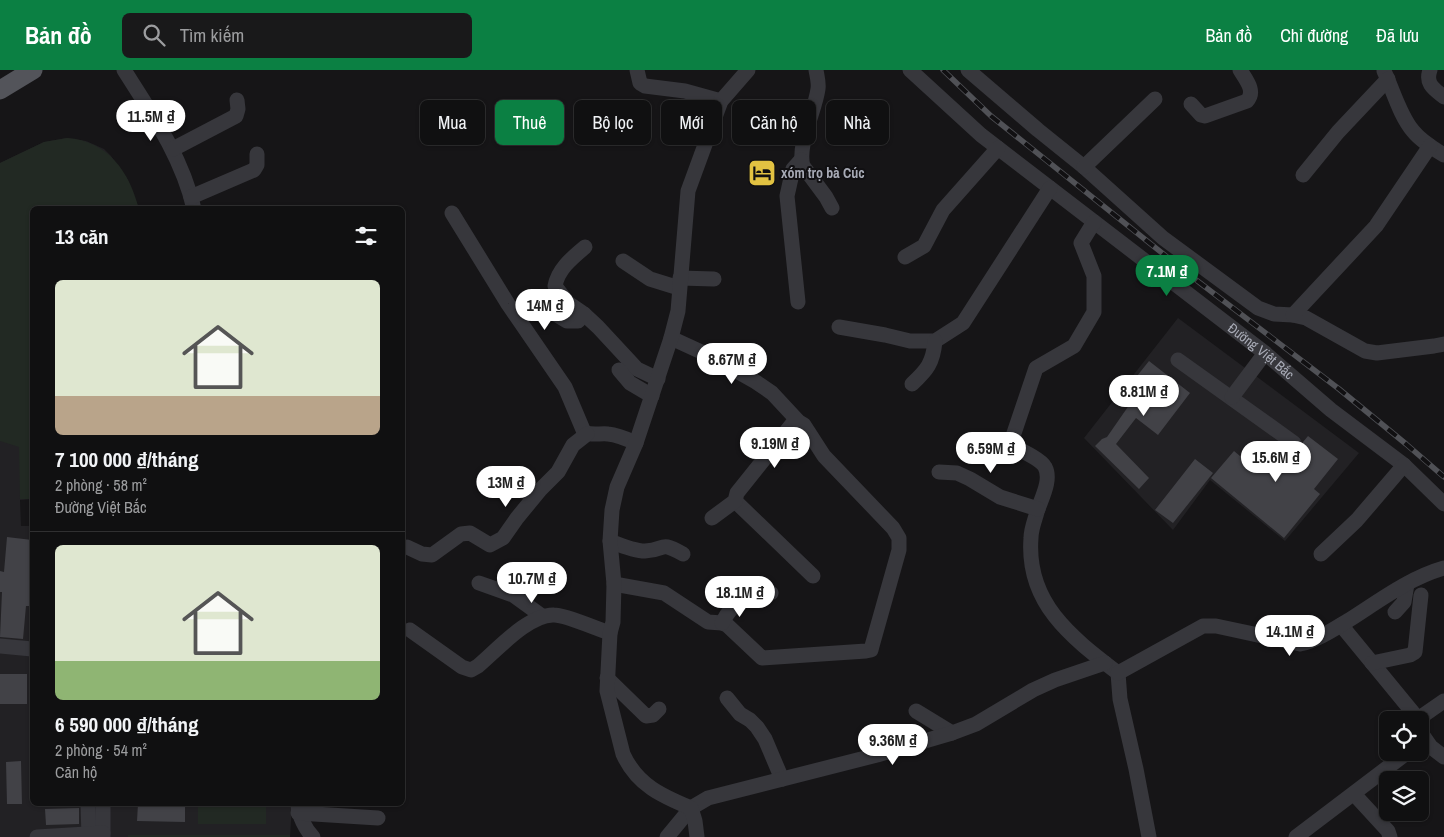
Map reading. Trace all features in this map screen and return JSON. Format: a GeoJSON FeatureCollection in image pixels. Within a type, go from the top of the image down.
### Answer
{"type":"FeatureCollection","features":[{"type":"Feature","properties":{"kind":"main road"},"geometry":{"type":"LineString","coordinates":[[0,90],[33,70]]}},
{"type":"Feature","properties":{"kind":"street"},"geometry":{"type":"LineString","coordinates":[[124,70],[173,149],[193,203],[254,170],[257,164],[257,154]]}},
{"type":"Feature","properties":{"kind":"street"},"geometry":{"type":"LineString","coordinates":[[637,70],[640,83],[645,86],[685,92],[717,100]]}},
{"type":"Feature","properties":{"kind":"street"},"geometry":{"type":"LineString","coordinates":[[722,100],[748,70]]}},
{"type":"Feature","properties":{"kind":"street"},"geometry":{"type":"LineString","coordinates":[[816,70],[818,89],[801,160],[803,166],[832,208]]}},
{"type":"Feature","properties":{"kind":"street","name":"Đường Việt Bắc"},"geometry":{"type":"LineString","coordinates":[[910,70],[981,135],[1265,354],[1331,410],[1404,465],[1444,504]]}},
{"type":"Feature","properties":{"kind":"street"},"geometry":{"type":"LineString","coordinates":[[968,70],[1030,124],[1084,167],[1163,238],[1258,308],[1274,314],[1306,318],[1365,351],[1377,353],[1444,344]]}},
{"type":"Feature","properties":{"kind":"street"},"geometry":{"type":"LineString","coordinates":[[1191,104],[1201,115],[1205,116],[1247,101],[1252,91],[1240,70]]}},
{"type":"Feature","properties":{"kind":"street"},"geometry":{"type":"LineString","coordinates":[[1430,70],[1428,80],[1430,86],[1444,97]]}},
{"type":"Feature","properties":{"kind":"street"},"geometry":{"type":"LineString","coordinates":[[1303,175],[1386,75],[1400,108],[1413,131],[1444,155]]}},
{"type":"Feature","properties":{"kind":"street"},"geometry":{"type":"LineString","coordinates":[[1084,167],[1155,99]]}},
{"type":"Feature","properties":{"kind":"street"},"geometry":{"type":"LineString","coordinates":[[173,149],[236,116],[238,109],[237,100]]}},
{"type":"Feature","properties":{"kind":"street"},"geometry":{"type":"LineString","coordinates":[[691,808],[660,795],[642,781],[627,764],[607,691],[607,678],[610,633],[613,622],[614,584],[610,541],[612,510],[617,487],[636,443],[671,338],[678,311],[688,190],[705,145]]}},
{"type":"Feature","properties":{"kind":"street"},"geometry":{"type":"LineString","coordinates":[[1293,315],[1376,226],[1430,146]]}},
{"type":"Feature","properties":{"kind":"street"},"geometry":{"type":"LineString","coordinates":[[905,257],[924,246],[943,210],[998,148]]}},
{"type":"Feature","properties":{"kind":"street"},"geometry":{"type":"LineString","coordinates":[[798,302],[787,196],[788,183],[793,169],[801,160]]}},
{"type":"Feature","properties":{"kind":"street"},"geometry":{"type":"LineString","coordinates":[[839,327],[885,334],[910,341],[935,341],[963,323],[1050,188]]}},
{"type":"Feature","properties":{"kind":"street"},"geometry":{"type":"LineString","coordinates":[[452,213],[508,304],[565,387],[584,432],[587,434]]}},
{"type":"Feature","properties":{"kind":"street"},"geometry":{"type":"LineString","coordinates":[[1094,222],[1081,243],[1094,276],[1094,312],[1074,346],[1036,368],[1010,445],[1041,462],[1045,467],[1047,474],[1045,491],[1038,508],[1031,536],[1031,562],[1040,592],[1054,617],[1074,639],[1118,673],[1120,699],[1149,837]]}},
{"type":"Feature","properties":{"kind":"street"},"geometry":{"type":"LineString","coordinates":[[585,247],[571,258],[557,276],[555,286],[568,303],[598,327],[637,369],[658,378]]}},
{"type":"Feature","properties":{"kind":"street"},"geometry":{"type":"LineString","coordinates":[[623,262],[650,279],[680,283],[714,280]]}},
{"type":"Feature","properties":{"kind":"street"},"geometry":{"type":"LineString","coordinates":[[550,310],[567,321],[578,321],[584,314]]}},
{"type":"Feature","properties":{"kind":"street"},"geometry":{"type":"LineString","coordinates":[[614,584],[664,593],[708,622],[726,625],[759,656],[767,659],[871,650],[899,550],[899,538],[893,528],[824,456],[804,425],[772,393],[708,355],[671,338]]}},
{"type":"Feature","properties":{"kind":"street"},"geometry":{"type":"LineString","coordinates":[[912,384],[927,370],[934,356],[935,341]]}},
{"type":"Feature","properties":{"kind":"street"},"geometry":{"type":"LineString","coordinates":[[1232,397],[1265,354]]}},
{"type":"Feature","properties":{"kind":"street"},"geometry":{"type":"LineString","coordinates":[[1178,360],[1294,443]]}},
{"type":"Feature","properties":{"kind":"street"},"geometry":{"type":"LineString","coordinates":[[619,370],[630,383],[652,396]]}},
{"type":"Feature","properties":{"kind":"street"},"geometry":{"type":"LineString","coordinates":[[799,422],[793,423],[736,493],[736,501],[814,576]]}},
{"type":"Feature","properties":{"kind":"street"},"geometry":{"type":"LineString","coordinates":[[407,547],[422,554],[432,555],[461,534],[470,533],[490,545],[503,538],[516,518],[558,472],[573,445],[587,434],[606,433],[636,443]]}},
{"type":"Feature","properties":{"kind":"street"},"geometry":{"type":"LineString","coordinates":[[1321,554],[1357,520],[1404,465]]}},
{"type":"Feature","properties":{"kind":"street"},"geometry":{"type":"LineString","coordinates":[[939,472],[957,473],[970,478],[1000,497],[1038,508]]}},
{"type":"Feature","properties":{"kind":"street"},"geometry":{"type":"LineString","coordinates":[[712,518],[736,501]]}},
{"type":"Feature","properties":{"kind":"street"},"geometry":{"type":"LineString","coordinates":[[610,541],[644,551],[669,546],[683,554]]}},
{"type":"Feature","properties":{"kind":"street"},"geometry":{"type":"LineString","coordinates":[[1118,673],[1203,626],[1216,626],[1300,644],[1316,639],[1418,577],[1444,568]]}},
{"type":"Feature","properties":{"kind":"street"},"geometry":{"type":"LineString","coordinates":[[479,583],[514,595],[542,616]]}},
{"type":"Feature","properties":{"kind":"street"},"geometry":{"type":"LineString","coordinates":[[1395,612],[1404,602],[1407,584]]}},
{"type":"Feature","properties":{"kind":"street"},"geometry":{"type":"LineString","coordinates":[[722,623],[728,610],[739,601],[770,593]]}},
{"type":"Feature","properties":{"kind":"street"},"geometry":{"type":"LineString","coordinates":[[1372,663],[1410,655],[1415,652],[1421,595]]}},
{"type":"Feature","properties":{"kind":"street"},"geometry":{"type":"LineString","coordinates":[[410,630],[462,668],[471,670],[529,622],[542,616],[556,615],[610,633]]}},
{"type":"Feature","properties":{"kind":"street"},"geometry":{"type":"LineString","coordinates":[[1341,625],[1412,711]]}},
{"type":"Feature","properties":{"kind":"street"},"geometry":{"type":"LineString","coordinates":[[0,646],[30,649]]}},
{"type":"Feature","properties":{"kind":"street"},"geometry":{"type":"LineString","coordinates":[[667,837],[691,808],[708,798],[878,755],[976,724],[1040,686],[1105,663]]}},
{"type":"Feature","properties":{"kind":"street"},"geometry":{"type":"LineString","coordinates":[[607,678],[646,716],[653,715],[659,709]]}},
{"type":"Feature","properties":{"kind":"street"},"geometry":{"type":"LineString","coordinates":[[727,698],[740,714],[757,727],[765,739],[782,779]]}},
{"type":"Feature","properties":{"kind":"street"},"geometry":{"type":"LineString","coordinates":[[1429,712],[1444,701]]}},
{"type":"Feature","properties":{"kind":"street"},"geometry":{"type":"LineString","coordinates":[[916,711],[952,732]]}},
{"type":"Feature","properties":{"kind":"street"},"geometry":{"type":"LineString","coordinates":[[1429,745],[1444,758]]}},
{"type":"Feature","properties":{"kind":"street"},"geometry":{"type":"LineString","coordinates":[[1296,837],[1396,761]]}},
{"type":"Feature","properties":{"kind":"street"},"geometry":{"type":"LineString","coordinates":[[1354,794],[1388,831],[1390,837]]}},
{"type":"Feature","properties":{"kind":"street"},"geometry":{"type":"LineString","coordinates":[[89,806],[96,835]]}},
{"type":"Feature","properties":{"kind":"street"},"geometry":{"type":"LineString","coordinates":[[96,835],[103,806]]}},
{"type":"Feature","properties":{"kind":"street"},"geometry":{"type":"LineString","coordinates":[[313,837],[308,832],[298,808],[378,818]]}},
{"type":"Feature","properties":{"kind":"street"},"geometry":{"type":"LineString","coordinates":[[691,808],[697,837]]}},
{"type":"Feature","properties":{"kind":"street"},"geometry":{"type":"LineString","coordinates":[[37,837],[96,835]]}},
{"type":"Feature","properties":{"kind":"shaded area"},"geometry":{"type":"Polygon","coordinates":[[[67,138],[86,141],[104,149],[128,180],[138,206],[30,206],[30,499],[20,500],[21,526],[30,526],[30,806],[292,806],[290,837],[0,837],[0,163],[44,142],[67,138]]]}},
{"type":"Feature","properties":{"kind":"shaded area"},"geometry":{"type":"Polygon","coordinates":[[[67,138],[81,140],[105,152],[115,160],[123,171],[138,206],[30,206],[30,499],[20,499],[19,447],[0,441],[0,163],[44,142],[67,138]]]}},
{"type":"Feature","properties":{"kind":"shaded area"},"geometry":{"type":"Polygon","coordinates":[[[1178,318],[1359,453],[1285,541],[1210,480],[1173,530],[1084,438],[1178,318]]]}},
{"type":"Feature","properties":{"kind":"shaded area"},"geometry":{"type":"Polygon","coordinates":[[[198,806],[266,806],[266,824],[198,824],[198,806]]]}},
{"type":"Feature","properties":{"kind":"shaded area"},"geometry":{"type":"Polygon","coordinates":[[[128,835],[290,835],[290,837],[128,837],[128,835]]]}},
{"type":"Feature","properties":{"kind":"building"},"geometry":{"type":"Polygon","coordinates":[[[1149,361],[1190,393],[1158,435],[1136,418],[1116,444],[1149,478],[1139,489],[1095,446],[1107,437],[1141,388],[1133,381],[1149,361]]]}},
{"type":"Feature","properties":{"kind":"building"},"geometry":{"type":"Polygon","coordinates":[[[1308,436],[1338,459],[1314,489],[1320,494],[1284,538],[1211,478],[1234,451],[1240,456],[1250,443],[1282,469],[1295,452],[1301,449],[1303,442],[1308,436]]]}},
{"type":"Feature","properties":{"kind":"building"},"geometry":{"type":"Polygon","coordinates":[[[1195,459],[1213,473],[1173,523],[1155,510],[1195,459]]]}},
{"type":"Feature","properties":{"kind":"building"},"geometry":{"type":"Polygon","coordinates":[[[7,537],[30,540],[30,606],[26,606],[23,639],[0,637],[2,592],[0,592],[0,571],[4,572],[7,537]]]}},
{"type":"Feature","properties":{"kind":"building"},"geometry":{"type":"Polygon","coordinates":[[[0,674],[27,674],[27,704],[0,704],[0,674]]]}},
{"type":"Feature","properties":{"kind":"building"},"geometry":{"type":"Polygon","coordinates":[[[21,761],[22,804],[7,804],[6,762],[21,761]]]}},
{"type":"Feature","properties":{"kind":"building"},"geometry":{"type":"Polygon","coordinates":[[[138,806],[185,806],[185,822],[137,821],[138,806]]]}},
{"type":"Feature","properties":{"kind":"building"},"geometry":{"type":"Polygon","coordinates":[[[79,808],[79,824],[46,825],[45,809],[79,808]]]}},
{"type":"Feature","properties":{"kind":"railway"},"geometry":{"type":"LineString","coordinates":[[943,70],[991,116],[1187,273],[1339,389],[1444,477]]}},
{"type":"Feature","properties":{"kind":"place","name":"xóm trọ bà Cúc"},"geometry":{"type":"Point","coordinates":[762,173]}}]}
